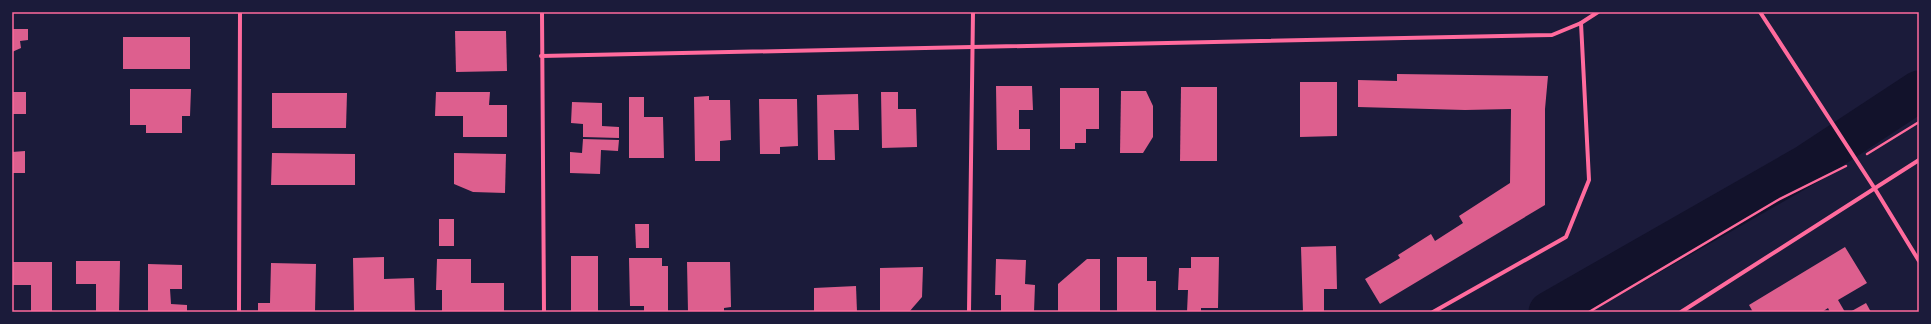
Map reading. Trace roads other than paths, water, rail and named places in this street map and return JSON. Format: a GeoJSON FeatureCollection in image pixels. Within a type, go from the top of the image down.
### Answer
{"type":"FeatureCollection","features":[{"type":"Feature","properties":{"kind":"street"},"geometry":{"type":"LineString","coordinates":[[239,312],[240,12]]}},
{"type":"Feature","properties":{"kind":"street"},"geometry":{"type":"LineString","coordinates":[[542,12],[541,56],[544,312]]}},
{"type":"Feature","properties":{"kind":"street"},"geometry":{"type":"LineString","coordinates":[[969,312],[974,46],[973,12]]}},
{"type":"Feature","properties":{"kind":"street"},"geometry":{"type":"LineString","coordinates":[[541,56],[1552,35],[1581,23],[1598,12]]}},
{"type":"Feature","properties":{"kind":"street"},"geometry":{"type":"LineString","coordinates":[[1760,12],[1830,118],[1919,261]]}},
{"type":"Feature","properties":{"kind":"street"},"geometry":{"type":"LineString","coordinates":[[1433,312],[1566,237],[1588,180],[1581,23]]}},
{"type":"Feature","properties":{"kind":"street"},"geometry":{"type":"LineString","coordinates":[[1681,312],[1919,160]]}},
{"type":"Feature","properties":{"kind":"waterway"},"geometry":{"type":"LineString","coordinates":[[1549,312],[1808,164],[1919,91]]}}]}
